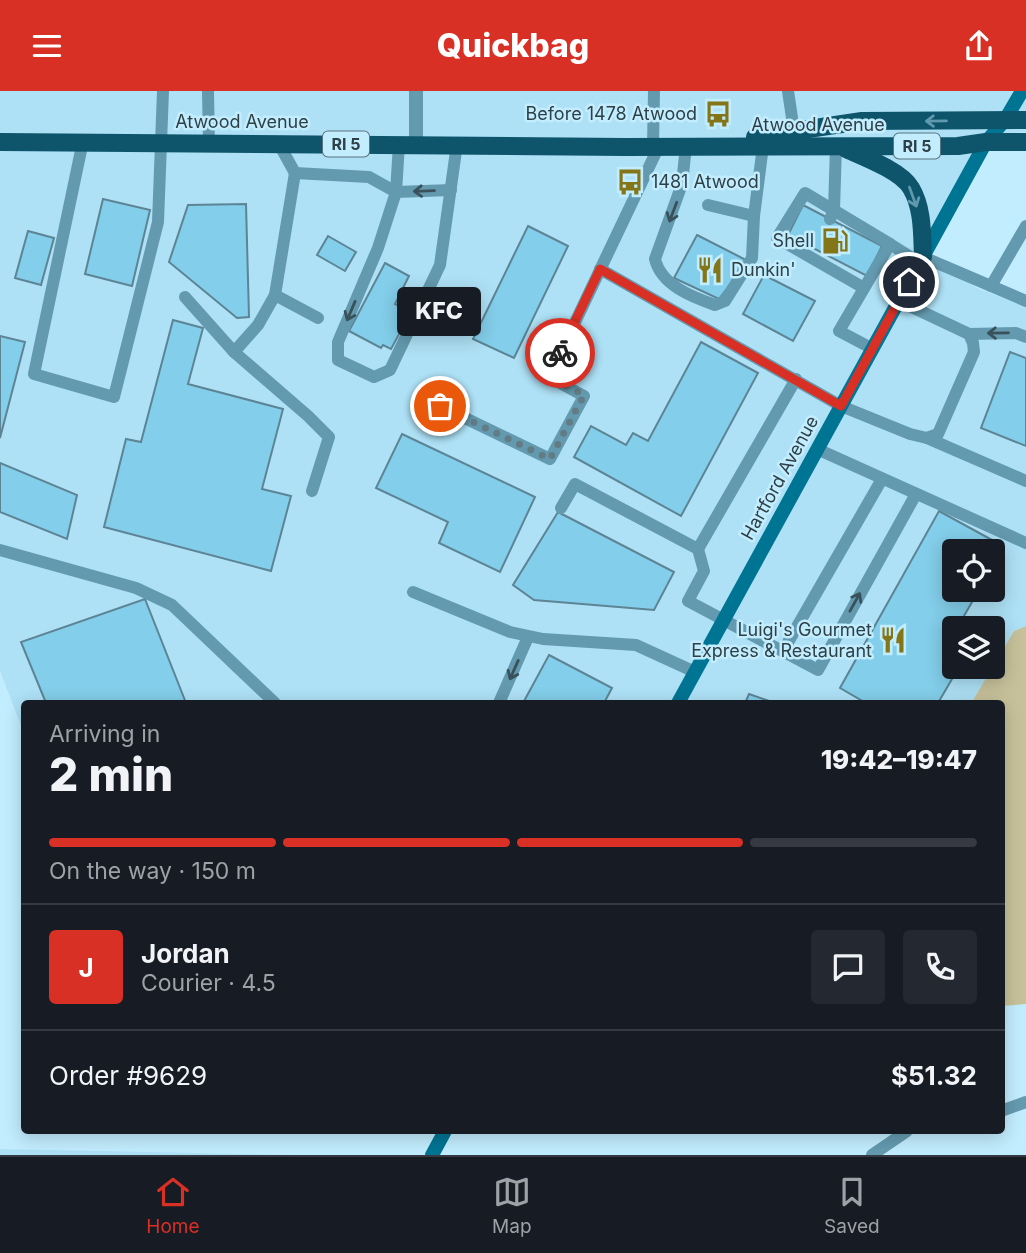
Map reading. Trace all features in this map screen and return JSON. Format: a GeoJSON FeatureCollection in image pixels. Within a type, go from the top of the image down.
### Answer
{"type":"FeatureCollection","features":[{"type":"Feature","properties":{"kind":"main road","name":"Hartford Avenue"},"geometry":{"type":"LineString","coordinates":[[680,700],[986,142],[1005,120],[1022,91]]}},
{"type":"Feature","properties":{"kind":"main road","name":"Atwood Avenue"},"geometry":{"type":"LineString","coordinates":[[689,146],[862,121],[1026,120]]}},
{"type":"Feature","properties":{"kind":"main road","name":"Atwood Avenue"},"geometry":{"type":"LineString","coordinates":[[0,142],[958,146],[986,142],[1026,142]]}},
{"type":"Feature","properties":{"kind":"main road"},"geometry":{"type":"LineString","coordinates":[[838,146],[885,166],[910,186],[922,222],[921,260]]}},
{"type":"Feature","properties":{"kind":"main road"},"geometry":{"type":"LineString","coordinates":[[432,1155],[443,1134]]}},
{"type":"Feature","properties":{"kind":"street"},"geometry":{"type":"LineString","coordinates":[[408,144],[416,91]]}},
{"type":"Feature","properties":{"kind":"lane"},"geometry":{"type":"LineString","coordinates":[[83,141],[34,374],[114,397],[158,222],[163,91]]}},
{"type":"Feature","properties":{"kind":"lane"},"geometry":{"type":"LineString","coordinates":[[208,91],[209,143]]}},
{"type":"Feature","properties":{"kind":"lane"},"geometry":{"type":"LineString","coordinates":[[440,406],[550,459],[584,395],[549,377],[656,146],[654,91]]}},
{"type":"Feature","properties":{"kind":"lane"},"geometry":{"type":"LineString","coordinates":[[788,91],[794,131]]}},
{"type":"Feature","properties":{"kind":"lane"},"geometry":{"type":"LineString","coordinates":[[234,352],[258,325],[275,295],[295,173],[279,144]]}},
{"type":"Feature","properties":{"kind":"lane"},"geometry":{"type":"LineString","coordinates":[[408,144],[378,248],[338,342],[338,359],[374,377],[390,370],[440,265],[457,144]]}},
{"type":"Feature","properties":{"kind":"lane"},"geometry":{"type":"LineString","coordinates":[[689,146],[682,184],[655,260],[664,279],[710,303],[720,304],[725,301],[752,258],[754,216],[763,146]]}},
{"type":"Feature","properties":{"kind":"lane"},"geometry":{"type":"LineString","coordinates":[[832,215],[838,146]]}},
{"type":"Feature","properties":{"kind":"lane"},"geometry":{"type":"LineString","coordinates":[[295,173],[369,177],[396,192],[451,191]]}},
{"type":"Feature","properties":{"kind":"lane"},"geometry":{"type":"LineString","coordinates":[[864,288],[837,266],[777,238],[805,193],[832,215],[921,260],[1026,301]]}},
{"type":"Feature","properties":{"kind":"lane"},"geometry":{"type":"LineString","coordinates":[[709,205],[754,216]]}},
{"type":"Feature","properties":{"kind":"lane"},"geometry":{"type":"LineString","coordinates":[[991,286],[1026,226]]}},
{"type":"Feature","properties":{"kind":"lane"},"geometry":{"type":"LineString","coordinates":[[873,349],[839,331],[890,244]]}},
{"type":"Feature","properties":{"kind":"lane"},"geometry":{"type":"LineString","coordinates":[[600,269],[841,406],[927,438],[1026,481]]}},
{"type":"Feature","properties":{"kind":"lane"},"geometry":{"type":"LineString","coordinates":[[275,295],[318,318]]}},
{"type":"Feature","properties":{"kind":"lane"},"geometry":{"type":"LineString","coordinates":[[185,297],[234,352],[308,415],[329,437],[312,491]]}},
{"type":"Feature","properties":{"kind":"lane"},"geometry":{"type":"LineString","coordinates":[[899,301],[969,334],[1016,333],[1026,338]]}},
{"type":"Feature","properties":{"kind":"lane"},"geometry":{"type":"LineString","coordinates":[[927,438],[938,434],[974,352],[969,334]]}},
{"type":"Feature","properties":{"kind":"lane"},"geometry":{"type":"LineString","coordinates":[[796,379],[698,549],[704,571],[688,601],[818,670],[916,493]]}},
{"type":"Feature","properties":{"kind":"lane"},"geometry":{"type":"LineString","coordinates":[[817,449],[1026,543]]}},
{"type":"Feature","properties":{"kind":"lane"},"geometry":{"type":"LineString","coordinates":[[783,651],[882,479]]}},
{"type":"Feature","properties":{"kind":"lane"},"geometry":{"type":"LineString","coordinates":[[561,508],[575,484],[698,549]]}},
{"type":"Feature","properties":{"kind":"lane"},"geometry":{"type":"LineString","coordinates":[[0,550],[136,588],[173,605],[272,700]]}},
{"type":"Feature","properties":{"kind":"lane"},"geometry":{"type":"LineString","coordinates":[[413,592],[510,632],[528,637],[636,645],[695,673]]}},
{"type":"Feature","properties":{"kind":"lane"},"geometry":{"type":"LineString","coordinates":[[500,700],[528,637]]}},
{"type":"Feature","properties":{"kind":"lane"},"geometry":{"type":"LineString","coordinates":[[1005,1110],[1026,1102]]}},
{"type":"Feature","properties":{"kind":"lane"},"geometry":{"type":"LineString","coordinates":[[872,1155],[903,1134]]}},
{"type":"Feature","properties":{"kind":"shaded area"},"geometry":{"type":"Polygon","coordinates":[[[0,91],[1026,91],[1026,132],[997,134],[930,258],[977,288],[1026,307],[1026,626],[1014,631],[1005,646],[1005,616],[942,616],[942,679],[985,679],[973,700],[21,700],[21,725],[0,671],[0,91]]]}},
{"type":"Feature","properties":{"kind":"shaded area"},"geometry":{"type":"Polygon","coordinates":[[[1026,626],[1026,1004],[1005,1006],[1005,700],[973,700],[985,679],[1005,679],[1005,646],[1014,631],[1026,626]]]}},
{"type":"Feature","properties":{"kind":"shaded area"},"geometry":{"type":"Polygon","coordinates":[[[0,1149],[296,1155],[0,1155],[0,1149]]]}},
{"type":"Feature","properties":{"kind":"building"},"geometry":{"type":"Polygon","coordinates":[[[103,199],[150,210],[132,286],[85,274],[103,199]]]}},
{"type":"Feature","properties":{"kind":"building"},"geometry":{"type":"Polygon","coordinates":[[[246,204],[249,317],[237,318],[169,262],[188,205],[246,204]]]}},
{"type":"Feature","properties":{"kind":"building","name":"Shell"},"geometry":{"type":"Polygon","coordinates":[[[803,205],[882,246],[867,276],[788,235],[803,205]]]}},
{"type":"Feature","properties":{"kind":"building"},"geometry":{"type":"Polygon","coordinates":[[[528,226],[568,246],[514,358],[473,339],[528,226]]]}},
{"type":"Feature","properties":{"kind":"building"},"geometry":{"type":"Polygon","coordinates":[[[28,231],[54,238],[41,285],[15,278],[28,231]]]}},
{"type":"Feature","properties":{"kind":"building","name":"Dunkin'"},"geometry":{"type":"Polygon","coordinates":[[[697,235],[748,261],[719,299],[674,278],[697,235]]]}},
{"type":"Feature","properties":{"kind":"building"},"geometry":{"type":"Polygon","coordinates":[[[328,236],[356,252],[345,271],[317,255],[328,236]]]}},
{"type":"Feature","properties":{"kind":"building"},"geometry":{"type":"Polygon","coordinates":[[[385,263],[409,276],[395,304],[411,312],[391,349],[383,345],[381,348],[349,331],[385,263]]]}},
{"type":"Feature","properties":{"kind":"building"},"geometry":{"type":"Polygon","coordinates":[[[764,275],[815,301],[793,341],[743,314],[764,275]]]}},
{"type":"Feature","properties":{"kind":"building"},"geometry":{"type":"Polygon","coordinates":[[[173,320],[203,328],[188,384],[283,409],[262,489],[291,496],[271,571],[104,527],[126,439],[141,442],[173,320]]]}},
{"type":"Feature","properties":{"kind":"building"},"geometry":{"type":"Polygon","coordinates":[[[0,336],[25,342],[0,438],[0,336]]]}},
{"type":"Feature","properties":{"kind":"building"},"geometry":{"type":"Polygon","coordinates":[[[701,342],[758,373],[681,516],[574,457],[591,426],[626,445],[633,433],[648,441],[701,342]]]}},
{"type":"Feature","properties":{"kind":"building"},"geometry":{"type":"Polygon","coordinates":[[[1010,352],[1026,358],[1026,446],[981,428],[1010,352]]]}},
{"type":"Feature","properties":{"kind":"building"},"geometry":{"type":"Polygon","coordinates":[[[402,434],[535,497],[500,572],[439,543],[448,522],[376,488],[402,434]]]}},
{"type":"Feature","properties":{"kind":"building"},"geometry":{"type":"Polygon","coordinates":[[[0,463],[77,495],[67,539],[0,512],[0,463]]]}},
{"type":"Feature","properties":{"kind":"building"},"geometry":{"type":"Polygon","coordinates":[[[939,511],[990,539],[942,539],[942,602],[972,602],[964,616],[942,616],[942,679],[952,679],[940,700],[861,700],[840,688],[939,511]]]}},
{"type":"Feature","properties":{"kind":"building"},"geometry":{"type":"Polygon","coordinates":[[[558,512],[674,572],[654,610],[534,600],[513,585],[558,512]]]}},
{"type":"Feature","properties":{"kind":"building"},"geometry":{"type":"Polygon","coordinates":[[[145,599],[185,700],[45,700],[21,642],[145,599]]]}},
{"type":"Feature","properties":{"kind":"building"},"geometry":{"type":"Polygon","coordinates":[[[549,655],[612,688],[606,700],[525,700],[549,655]]]}},
{"type":"Feature","properties":{"kind":"building"},"geometry":{"type":"Polygon","coordinates":[[[749,694],[766,700],[746,700],[749,694]]]}},
{"type":"Feature","properties":{"kind":"way so far"},"geometry":{"type":"LineString","coordinates":[[440,406],[550,459],[584,395],[549,377],[560,353]]}},
{"type":"Feature","properties":{"kind":"place","name":"Before 1478 Atwood"},"geometry":{"type":"Point","coordinates":[718,114]}},
{"type":"Feature","properties":{"kind":"place","name":"1481 Atwood"},"geometry":{"type":"Point","coordinates":[630,182]}},
{"type":"Feature","properties":{"kind":"place","name":"Shell"},"geometry":{"type":"Point","coordinates":[835,241]}},
{"type":"Feature","properties":{"kind":"place","name":"Dunkin'"},"geometry":{"type":"Point","coordinates":[710,270]}},
{"type":"Feature","properties":{"kind":"place","name":"KFC"},"geometry":{"type":"Point","coordinates":[440,406]}},
{"type":"Feature","properties":{"kind":"place","name":"Luigi's Gourmet Express & Restaurant"},"geometry":{"type":"Point","coordinates":[893,640]}},
{"type":"Feature","properties":{"kind":"route"},"geometry":{"type":"LineString","coordinates":[[560,353],[600,269],[841,406],[909,282]]}}]}
